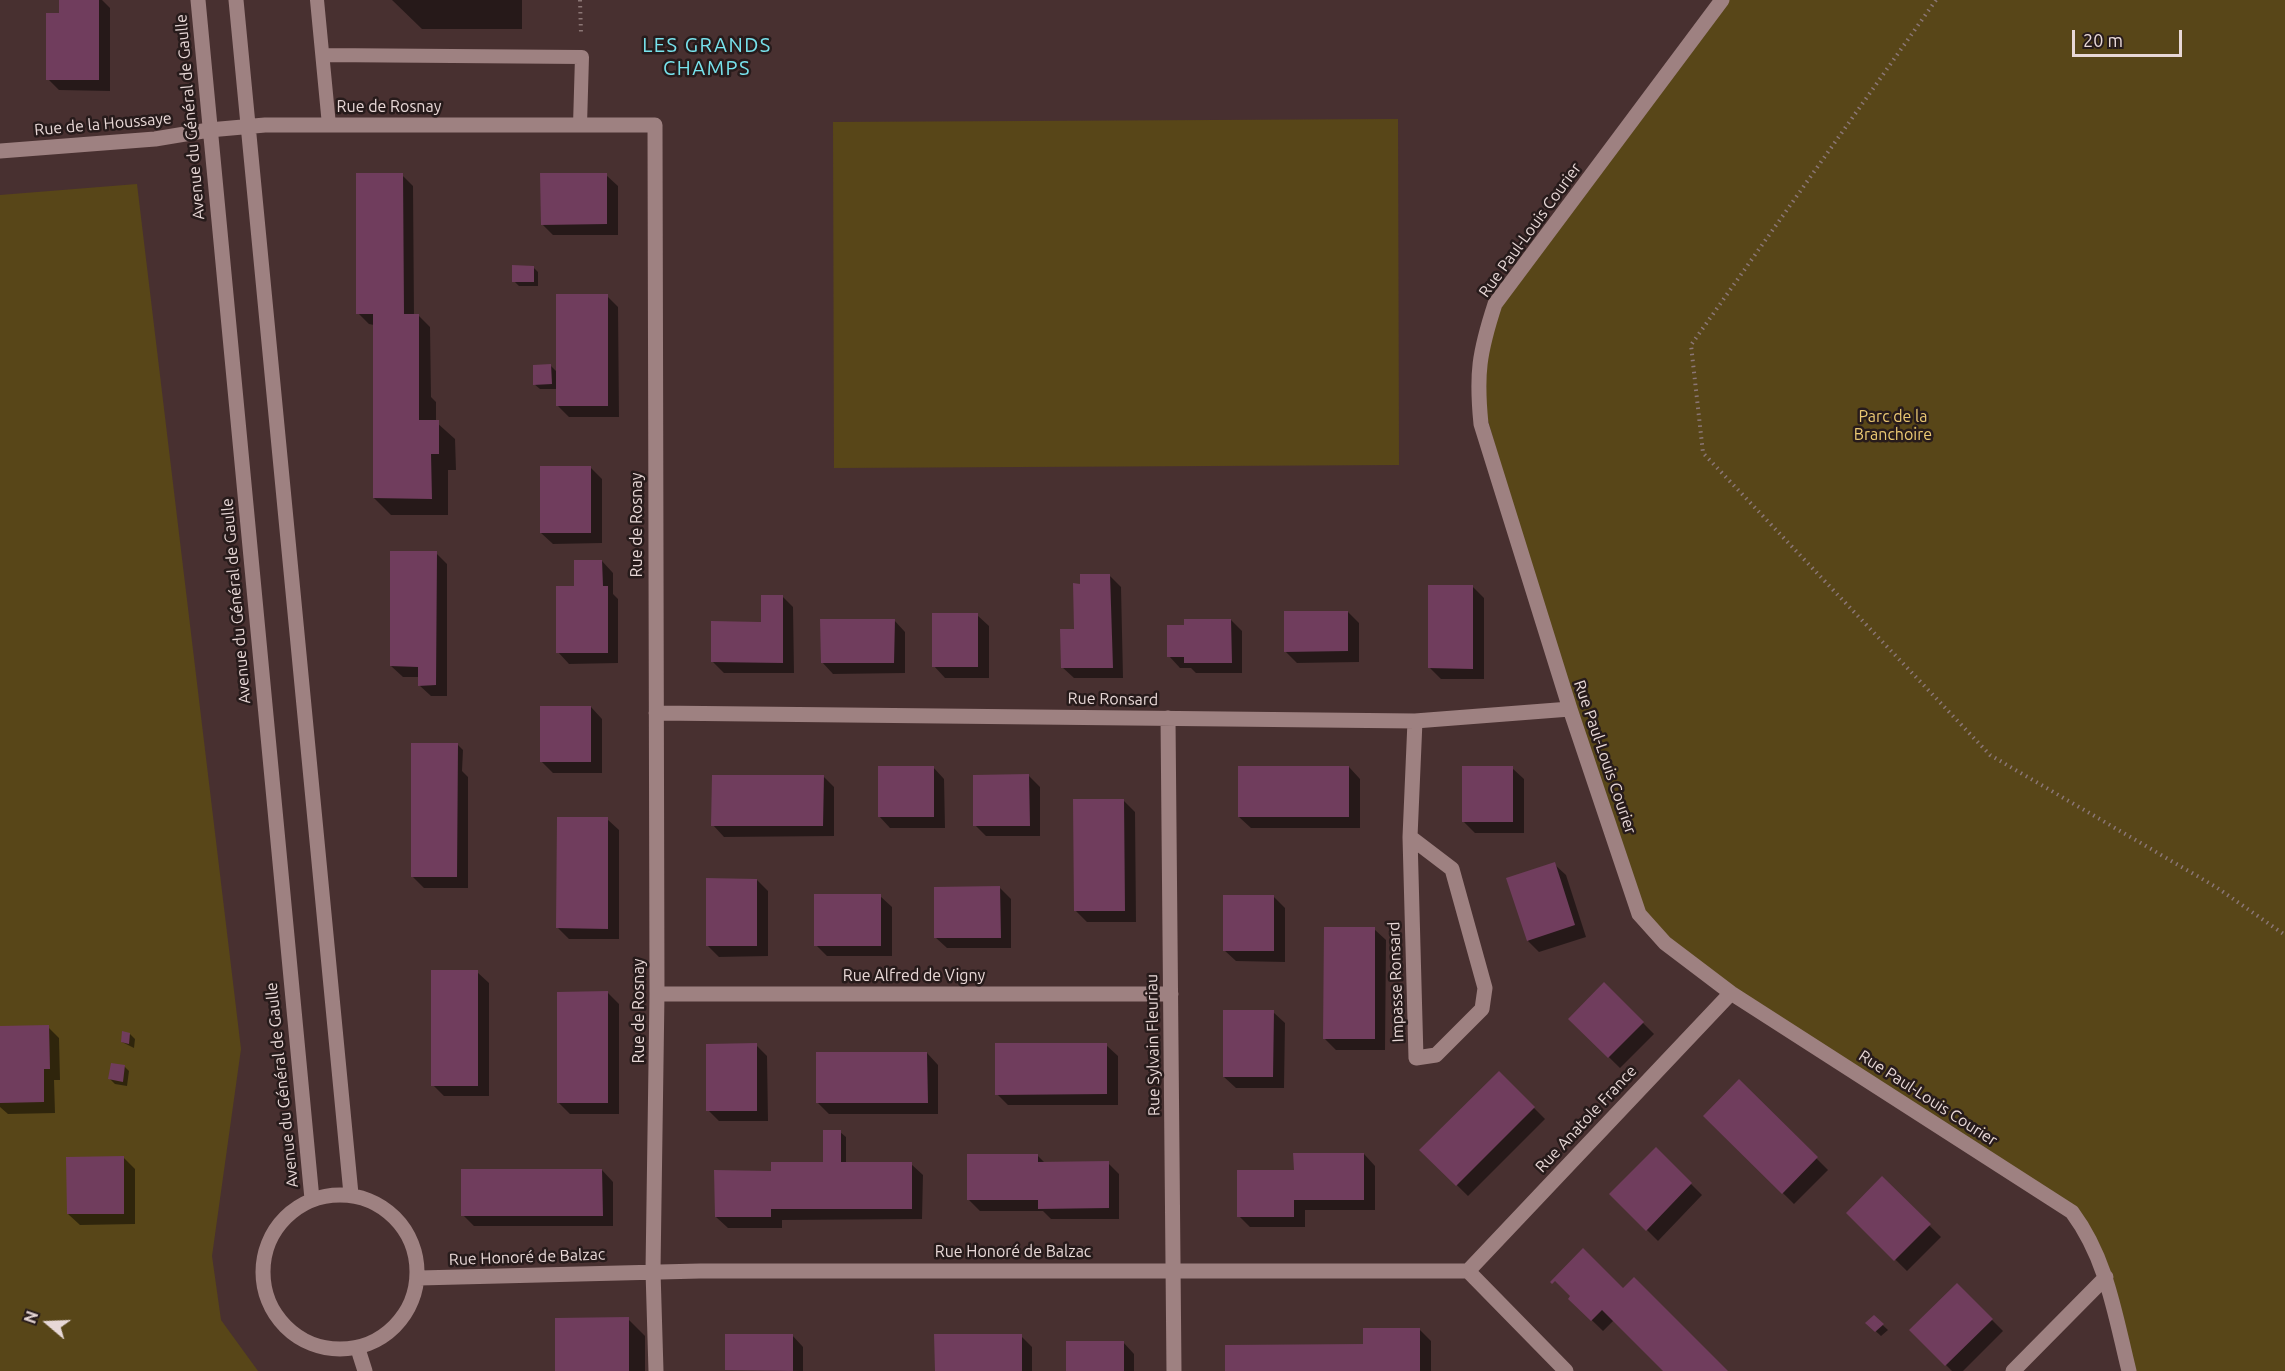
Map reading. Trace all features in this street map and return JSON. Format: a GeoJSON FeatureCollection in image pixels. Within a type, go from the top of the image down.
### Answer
{"type":"FeatureCollection","features":[{"type":"Feature","properties":{"kind":"street","name":"Avenue du Général de Gaulle"},"geometry":{"type":"LineString","coordinates":[[198,0],[312,1198]]}},
{"type":"Feature","properties":{"kind":"street"},"geometry":{"type":"LineString","coordinates":[[236,0],[351,1194]]}},
{"type":"Feature","properties":{"kind":"street","name":"Rue Paul-Louis Courier"},"geometry":{"type":"LineString","coordinates":[[1722,0],[1495,304],[1481,346],[1478,385],[1481,424],[1570,709],[1639,914],[1665,943],[1731,993],[2072,1212],[2089,1235],[2106,1277],[2129,1371]]}},
{"type":"Feature","properties":{"kind":"street","name":"Rue de Rosnay"},"geometry":{"type":"LineString","coordinates":[[209,130],[249,126],[329,125],[655,125],[657,994],[653,1271],[656,1371]]}},
{"type":"Feature","properties":{"kind":"street","name":"Rue de la Houssaye"},"geometry":{"type":"LineString","coordinates":[[0,151],[155,139],[209,130]]}},
{"type":"Feature","properties":{"kind":"street","name":"Rue Ronsard"},"geometry":{"type":"LineString","coordinates":[[656,713],[1415,721],[1570,709]]}},
{"type":"Feature","properties":{"kind":"street","name":"Rue Sylvain Fleuriau"},"geometry":{"type":"LineString","coordinates":[[1168,718],[1174,1371]]}},
{"type":"Feature","properties":{"kind":"street","name":"Impasse Ronsard"},"geometry":{"type":"LineString","coordinates":[[1410,837],[1452,869],[1485,987],[1482,1009],[1436,1056],[1416,1058],[1410,837],[1415,721]]}},
{"type":"Feature","properties":{"kind":"street","name":"Rue Anatole France"},"geometry":{"type":"LineString","coordinates":[[1468,1271],[1731,993]]}},
{"type":"Feature","properties":{"kind":"street","name":"Rue Alfred de Vigny"},"geometry":{"type":"LineString","coordinates":[[657,994],[1171,994]]}},
{"type":"Feature","properties":{"kind":"street"},"geometry":{"type":"LineString","coordinates":[[351,1194],[381,1205],[404,1227],[416,1256],[419,1278],[404,1316],[382,1338],[358,1349],[320,1348],[291,1333],[270,1308],[262,1276],[266,1244],[287,1215],[312,1198],[351,1194]]}},
{"type":"Feature","properties":{"kind":"street","name":"Rue Honoré de Balzac"},"geometry":{"type":"LineString","coordinates":[[419,1278],[653,1271],[1468,1271]]}},
{"type":"Feature","properties":{"kind":"street"},"geometry":{"type":"LineString","coordinates":[[1468,1271],[1566,1371]]}},
{"type":"Feature","properties":{"kind":"street"},"geometry":{"type":"LineString","coordinates":[[2013,1371],[2106,1277]]}},
{"type":"Feature","properties":{"kind":"street"},"geometry":{"type":"LineString","coordinates":[[358,1349],[365,1371]]}},
{"type":"Feature","properties":{"kind":"lane"},"geometry":{"type":"LineString","coordinates":[[317,0],[329,125]]}},
{"type":"Feature","properties":{"kind":"lane"},"geometry":{"type":"LineString","coordinates":[[322,55],[582,57],[580,125]]}},
{"type":"Feature","properties":{"kind":"path"},"geometry":{"type":"LineString","coordinates":[[1936,0],[1691,345],[1703,453],[1990,755],[2216,887],[2285,935]]}},
{"type":"Feature","properties":{"kind":"green space","name":"Parc de la Branchoire"},"geometry":{"type":"Polygon","coordinates":[[[1722,0],[2285,0],[2285,1371],[2129,1371],[2106,1277],[2072,1212],[1731,993],[1639,914],[1570,709],[1478,385],[1495,304],[1722,0]]]}},
{"type":"Feature","properties":{"kind":"green space"},"geometry":{"type":"Polygon","coordinates":[[[1398,119],[1399,465],[834,468],[833,122],[1398,119]]]}},
{"type":"Feature","properties":{"kind":"green space"},"geometry":{"type":"Polygon","coordinates":[[[137,184],[241,1049],[212,1256],[221,1320],[258,1371],[0,1371],[0,195],[137,184]]]}},
{"type":"Feature","properties":{"kind":"building"},"geometry":{"type":"Polygon","coordinates":[[[59,0],[99,0],[99,80],[46,80],[46,13],[59,13],[59,0]]]}},
{"type":"Feature","properties":{"kind":"building"},"geometry":{"type":"Polygon","coordinates":[[[356,173],[403,173],[404,314],[419,314],[419,420],[439,420],[439,454],[431,454],[432,499],[373,498],[373,314],[356,314],[356,173]]]}},
{"type":"Feature","properties":{"kind":"building"},"geometry":{"type":"Polygon","coordinates":[[[540,173],[607,173],[607,224],[541,225],[540,173]]]}},
{"type":"Feature","properties":{"kind":"building"},"geometry":{"type":"Polygon","coordinates":[[[512,265],[534,266],[534,282],[512,282],[512,265]]]}},
{"type":"Feature","properties":{"kind":"building"},"geometry":{"type":"Polygon","coordinates":[[[556,294],[608,294],[608,406],[556,406],[556,294]]]}},
{"type":"Feature","properties":{"kind":"building"},"geometry":{"type":"Polygon","coordinates":[[[551,364],[552,384],[533,385],[533,365],[551,364]]]}},
{"type":"Feature","properties":{"kind":"building"},"geometry":{"type":"Polygon","coordinates":[[[540,466],[591,466],[591,533],[540,533],[540,466]]]}},
{"type":"Feature","properties":{"kind":"building"},"geometry":{"type":"Polygon","coordinates":[[[390,551],[437,551],[436,685],[418,686],[418,667],[390,666],[390,551]]]}},
{"type":"Feature","properties":{"kind":"building"},"geometry":{"type":"Polygon","coordinates":[[[574,560],[602,560],[603,586],[608,586],[608,653],[556,653],[556,586],[574,586],[574,560]]]}},
{"type":"Feature","properties":{"kind":"building"},"geometry":{"type":"Polygon","coordinates":[[[1080,574],[1110,574],[1113,668],[1061,668],[1060,629],[1074,629],[1073,583],[1080,584],[1080,574]]]}},
{"type":"Feature","properties":{"kind":"building"},"geometry":{"type":"Polygon","coordinates":[[[1428,585],[1473,585],[1473,669],[1428,668],[1428,585]]]}},
{"type":"Feature","properties":{"kind":"building"},"geometry":{"type":"Polygon","coordinates":[[[761,595],[783,595],[783,663],[711,662],[711,621],[761,622],[761,595]]]}},
{"type":"Feature","properties":{"kind":"building"},"geometry":{"type":"Polygon","coordinates":[[[1284,611],[1348,611],[1348,651],[1284,652],[1284,611]]]}},
{"type":"Feature","properties":{"kind":"building"},"geometry":{"type":"Polygon","coordinates":[[[932,613],[978,613],[978,667],[932,667],[932,613]]]}},
{"type":"Feature","properties":{"kind":"building"},"geometry":{"type":"Polygon","coordinates":[[[820,619],[895,619],[894,663],[821,663],[820,619]]]}},
{"type":"Feature","properties":{"kind":"building"},"geometry":{"type":"Polygon","coordinates":[[[1184,619],[1231,619],[1232,663],[1184,663],[1184,657],[1167,657],[1167,625],[1184,625],[1184,619]]]}},
{"type":"Feature","properties":{"kind":"building"},"geometry":{"type":"Polygon","coordinates":[[[540,706],[591,706],[591,762],[540,762],[540,706]]]}},
{"type":"Feature","properties":{"kind":"building"},"geometry":{"type":"Polygon","coordinates":[[[411,743],[458,743],[457,877],[411,877],[411,743]]]}},
{"type":"Feature","properties":{"kind":"building"},"geometry":{"type":"Polygon","coordinates":[[[878,766],[934,766],[934,817],[878,817],[878,766]]]}},
{"type":"Feature","properties":{"kind":"building"},"geometry":{"type":"Polygon","coordinates":[[[1238,766],[1349,766],[1349,817],[1238,817],[1238,766]]]}},
{"type":"Feature","properties":{"kind":"building"},"geometry":{"type":"Polygon","coordinates":[[[1462,766],[1513,766],[1513,822],[1462,822],[1462,766]]]}},
{"type":"Feature","properties":{"kind":"building"},"geometry":{"type":"Polygon","coordinates":[[[1029,774],[1030,826],[973,826],[973,775],[1029,774]]]}},
{"type":"Feature","properties":{"kind":"building"},"geometry":{"type":"Polygon","coordinates":[[[712,775],[824,775],[823,826],[711,826],[712,775]]]}},
{"type":"Feature","properties":{"kind":"building"},"geometry":{"type":"Polygon","coordinates":[[[1073,799],[1124,799],[1125,911],[1074,911],[1073,799]]]}},
{"type":"Feature","properties":{"kind":"building"},"geometry":{"type":"Polygon","coordinates":[[[557,817],[608,817],[608,929],[556,928],[557,817]]]}},
{"type":"Feature","properties":{"kind":"building"},"geometry":{"type":"Polygon","coordinates":[[[1555,862],[1575,925],[1527,941],[1506,878],[1555,862]]]}},
{"type":"Feature","properties":{"kind":"building"},"geometry":{"type":"Polygon","coordinates":[[[706,878],[757,879],[757,946],[706,946],[706,878]]]}},
{"type":"Feature","properties":{"kind":"building"},"geometry":{"type":"Polygon","coordinates":[[[1000,886],[1001,938],[934,938],[934,887],[1000,886]]]}},
{"type":"Feature","properties":{"kind":"building"},"geometry":{"type":"Polygon","coordinates":[[[814,894],[881,894],[881,946],[814,946],[814,894]]]}},
{"type":"Feature","properties":{"kind":"building"},"geometry":{"type":"Polygon","coordinates":[[[1223,895],[1274,895],[1274,951],[1223,951],[1223,895]]]}},
{"type":"Feature","properties":{"kind":"building"},"geometry":{"type":"Polygon","coordinates":[[[1324,927],[1375,927],[1375,1039],[1323,1039],[1324,927]]]}},
{"type":"Feature","properties":{"kind":"building"},"geometry":{"type":"Polygon","coordinates":[[[431,970],[478,970],[478,1086],[431,1086],[431,970]]]}},
{"type":"Feature","properties":{"kind":"building"},"geometry":{"type":"Polygon","coordinates":[[[1604,982],[1644,1022],[1608,1058],[1568,1019],[1604,982]]]}},
{"type":"Feature","properties":{"kind":"building"},"geometry":{"type":"Polygon","coordinates":[[[608,991],[608,1103],[557,1103],[557,992],[608,991]]]}},
{"type":"Feature","properties":{"kind":"building"},"geometry":{"type":"Polygon","coordinates":[[[1223,1010],[1274,1010],[1273,1077],[1223,1077],[1223,1010]]]}},
{"type":"Feature","properties":{"kind":"building"},"geometry":{"type":"Polygon","coordinates":[[[49,1025],[50,1069],[44,1069],[44,1102],[0,1103],[0,1026],[49,1025]]]}},
{"type":"Feature","properties":{"kind":"building"},"geometry":{"type":"Polygon","coordinates":[[[122,1031],[130,1033],[129,1044],[121,1042],[122,1031]]]}},
{"type":"Feature","properties":{"kind":"building"},"geometry":{"type":"Polygon","coordinates":[[[757,1043],[757,1111],[706,1111],[706,1044],[757,1043]]]}},
{"type":"Feature","properties":{"kind":"building"},"geometry":{"type":"Polygon","coordinates":[[[995,1043],[1107,1043],[1107,1094],[995,1095],[995,1043]]]}},
{"type":"Feature","properties":{"kind":"building"},"geometry":{"type":"Polygon","coordinates":[[[816,1052],[927,1052],[928,1103],[816,1103],[816,1052]]]}},
{"type":"Feature","properties":{"kind":"building"},"geometry":{"type":"Polygon","coordinates":[[[111,1063],[125,1065],[123,1082],[108,1079],[111,1063]]]}},
{"type":"Feature","properties":{"kind":"building"},"geometry":{"type":"Polygon","coordinates":[[[1499,1071],[1535,1107],[1456,1186],[1419,1150],[1499,1071]]]}},
{"type":"Feature","properties":{"kind":"building"},"geometry":{"type":"Polygon","coordinates":[[[1739,1079],[1818,1157],[1782,1194],[1703,1116],[1739,1079]]]}},
{"type":"Feature","properties":{"kind":"building"},"geometry":{"type":"Polygon","coordinates":[[[823,1130],[841,1130],[841,1162],[912,1162],[912,1209],[771,1209],[771,1217],[715,1217],[714,1170],[771,1171],[771,1162],[823,1162],[823,1130]]]}},
{"type":"Feature","properties":{"kind":"building"},"geometry":{"type":"Polygon","coordinates":[[[1656,1147],[1692,1183],[1646,1231],[1609,1194],[1656,1147]]]}},
{"type":"Feature","properties":{"kind":"building"},"geometry":{"type":"Polygon","coordinates":[[[1293,1153],[1364,1153],[1364,1200],[1294,1200],[1294,1217],[1237,1217],[1237,1170],[1294,1170],[1293,1153]]]}},
{"type":"Feature","properties":{"kind":"building"},"geometry":{"type":"Polygon","coordinates":[[[967,1154],[1038,1154],[1038,1162],[1109,1161],[1109,1208],[1038,1209],[1038,1200],[967,1200],[967,1154]]]}},
{"type":"Feature","properties":{"kind":"building"},"geometry":{"type":"Polygon","coordinates":[[[124,1156],[124,1214],[67,1214],[66,1157],[124,1156]]]}},
{"type":"Feature","properties":{"kind":"building"},"geometry":{"type":"Polygon","coordinates":[[[461,1169],[602,1169],[603,1216],[461,1216],[461,1169]]]}},
{"type":"Feature","properties":{"kind":"building"},"geometry":{"type":"Polygon","coordinates":[[[1882,1176],[1931,1224],[1894,1261],[1846,1213],[1882,1176]]]}},
{"type":"Feature","properties":{"kind":"building"},"geometry":{"type":"Polygon","coordinates":[[[1583,1248],[1623,1288],[1634,1277],[1728,1371],[1663,1371],[1602,1310],[1591,1321],[1568,1299],[1570,1296],[1555,1281],[1552,1284],[1550,1282],[1583,1248]]]}},
{"type":"Feature","properties":{"kind":"building"},"geometry":{"type":"Polygon","coordinates":[[[1957,1283],[1993,1319],[1945,1366],[1909,1330],[1957,1283]]]}},
{"type":"Feature","properties":{"kind":"building"},"geometry":{"type":"Polygon","coordinates":[[[1874,1315],[1884,1324],[1875,1332],[1865,1323],[1874,1315]]]}},
{"type":"Feature","properties":{"kind":"building"},"geometry":{"type":"Polygon","coordinates":[[[629,1317],[629,1371],[555,1371],[555,1318],[629,1317]]]}},
{"type":"Feature","properties":{"kind":"building"},"geometry":{"type":"Polygon","coordinates":[[[1363,1328],[1420,1328],[1420,1371],[1225,1371],[1225,1345],[1363,1344],[1363,1328]]]}},
{"type":"Feature","properties":{"kind":"building"},"geometry":{"type":"Polygon","coordinates":[[[725,1334],[793,1334],[793,1371],[725,1370],[725,1334]]]}},
{"type":"Feature","properties":{"kind":"building"},"geometry":{"type":"Polygon","coordinates":[[[934,1334],[1022,1334],[1022,1371],[935,1371],[934,1334]]]}},
{"type":"Feature","properties":{"kind":"building"},"geometry":{"type":"Polygon","coordinates":[[[1066,1341],[1124,1341],[1124,1371],[1066,1371],[1066,1341]]]}},
{"type":"Feature","properties":{"kind":"district","name":"LES GRANDS CHAMPS"},"geometry":{"type":"Point","coordinates":[707,56]}}]}
